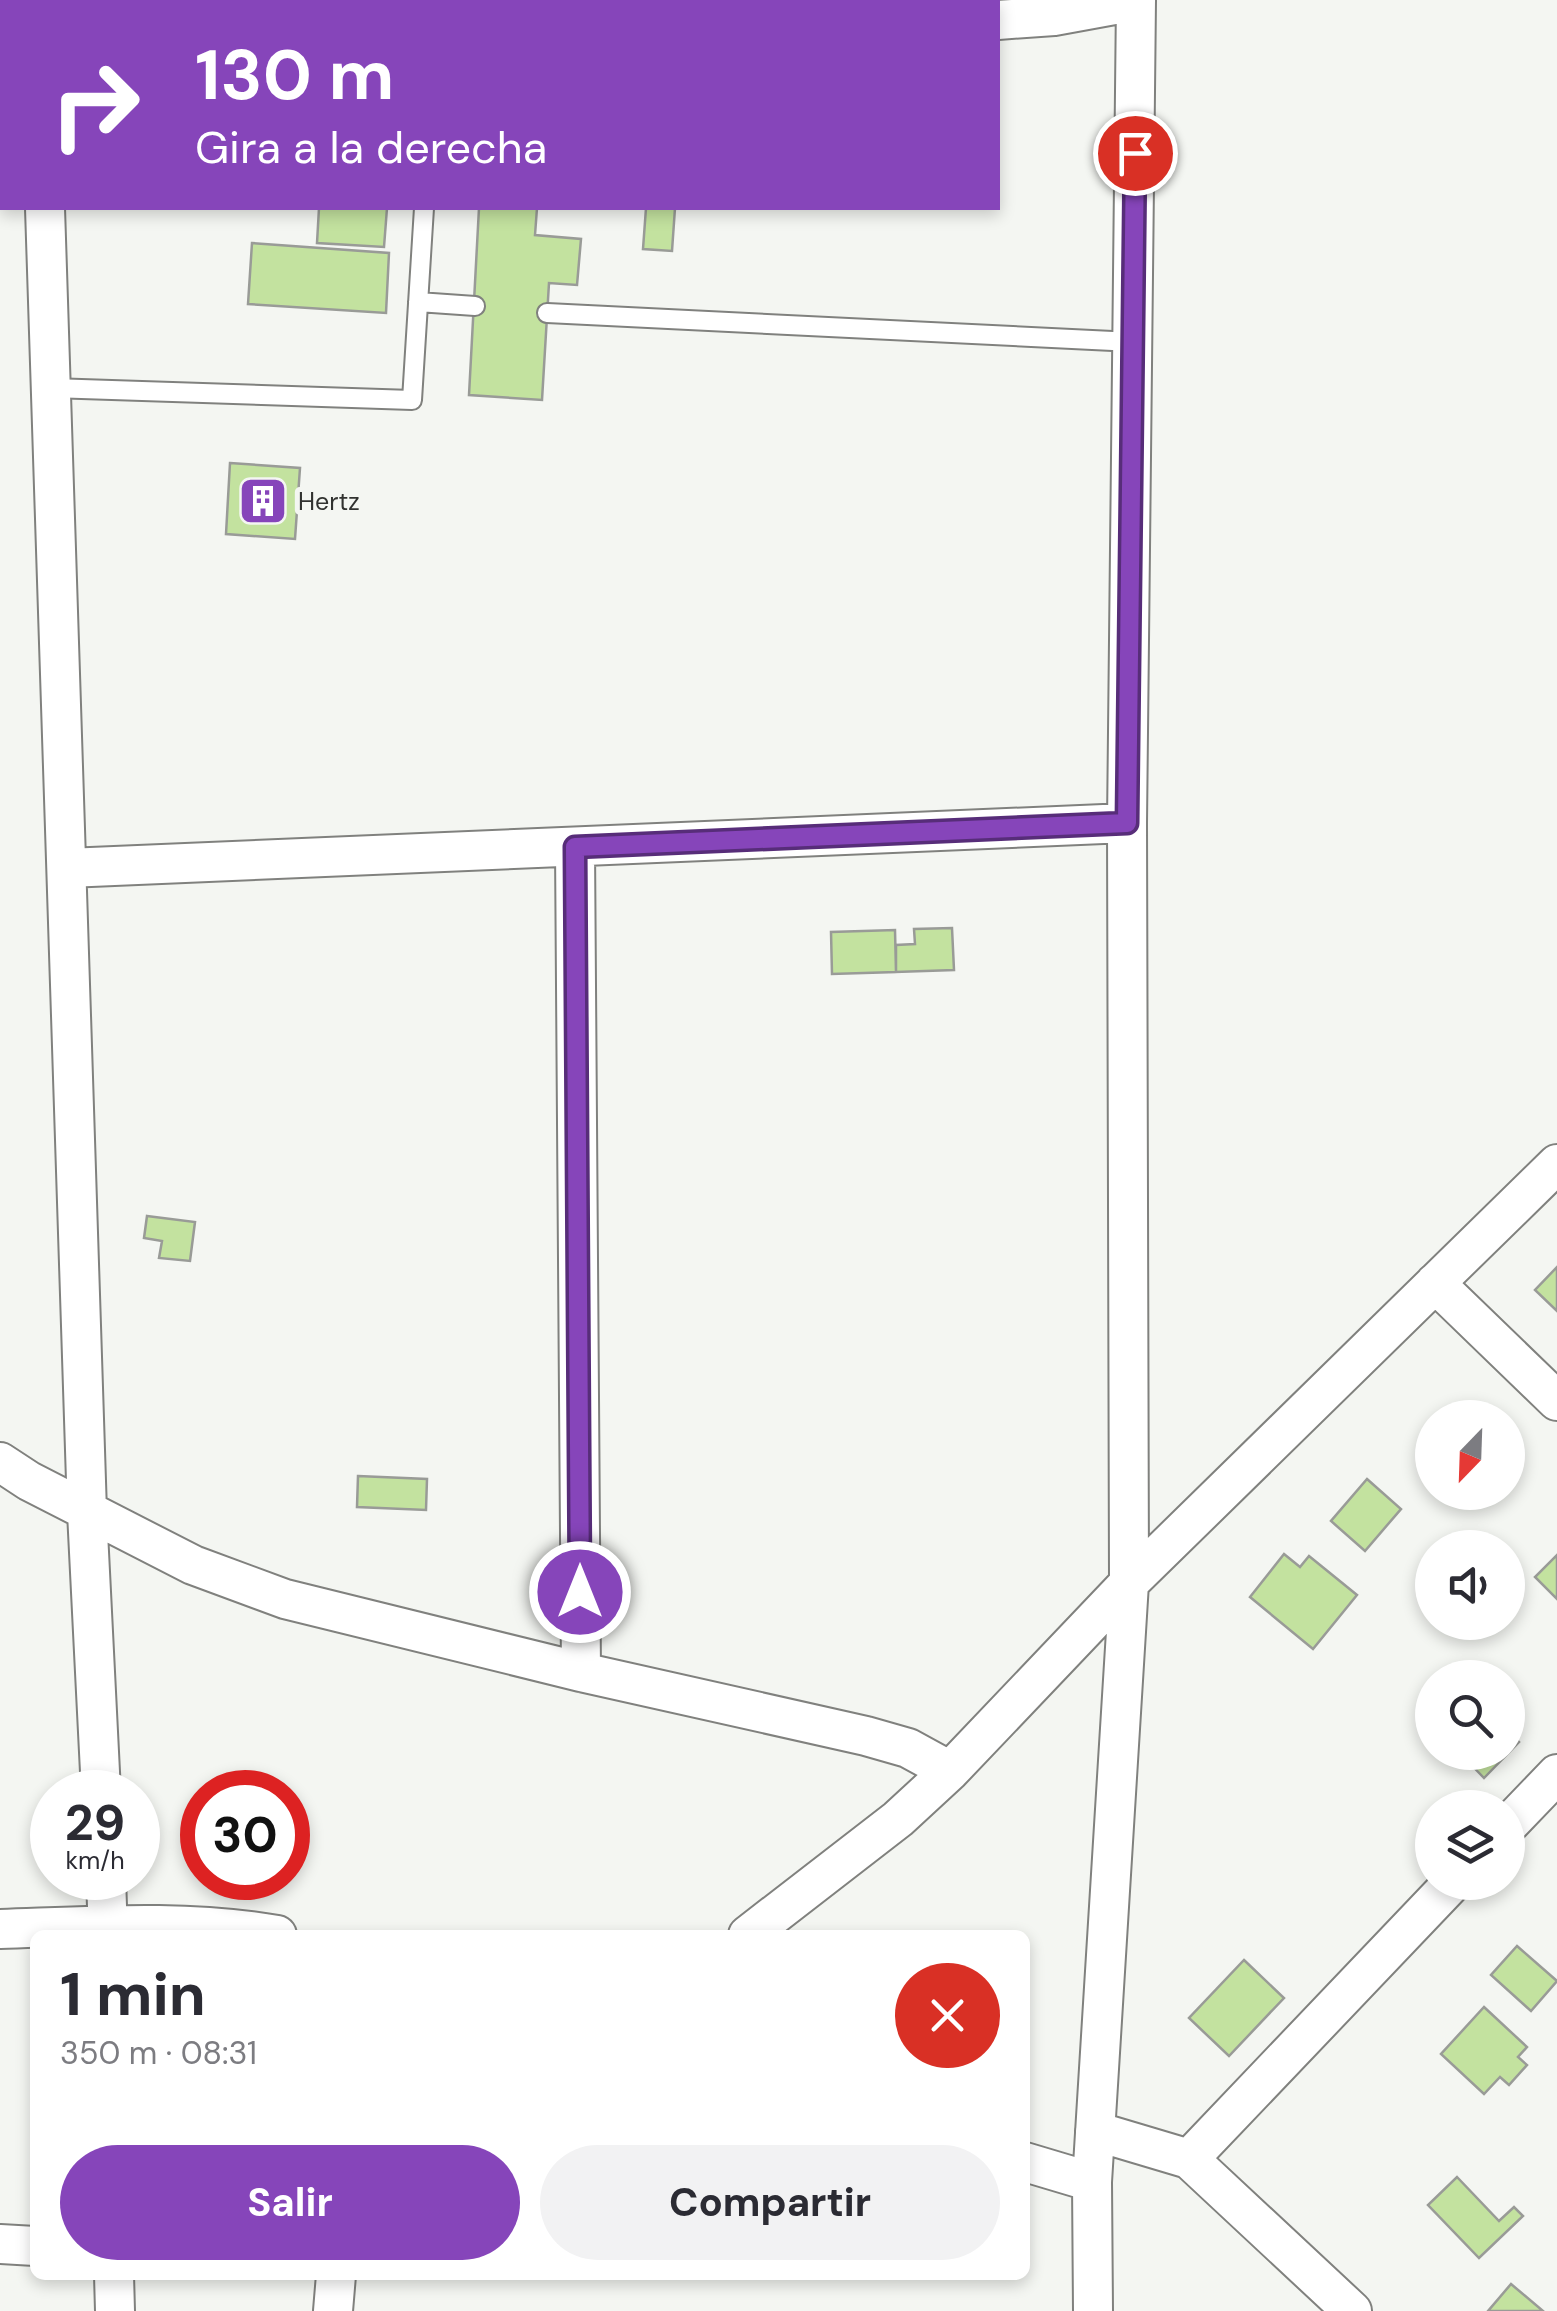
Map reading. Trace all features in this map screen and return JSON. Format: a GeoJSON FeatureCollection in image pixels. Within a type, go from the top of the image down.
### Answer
{"type":"FeatureCollection","features":[{"type":"Feature","properties":{"kind":"street"},"geometry":{"type":"LineString","coordinates":[[1000,20],[1054,16],[1136,0],[1127,823],[1128,1583],[1092,2182],[1093,2311]]}},
{"type":"Feature","properties":{"kind":"street"},"geometry":{"type":"LineString","coordinates":[[45,210],[87,1512],[100,1770]]}},
{"type":"Feature","properties":{"kind":"street"},"geometry":{"type":"LineString","coordinates":[[67,868],[1127,823]]}},
{"type":"Feature","properties":{"kind":"street"},"geometry":{"type":"LineString","coordinates":[[575,847],[581,1672]]}},
{"type":"Feature","properties":{"kind":"street"},"geometry":{"type":"LineString","coordinates":[[754,1930],[898,1819],[950,1771],[1128,1583],[1557,1164]]}},
{"type":"Feature","properties":{"kind":"street"},"geometry":{"type":"LineString","coordinates":[[1436,1283],[1557,1401]]}},
{"type":"Feature","properties":{"kind":"street"},"geometry":{"type":"LineString","coordinates":[[0,1462],[87,1512],[193,1565],[285,1599],[581,1672],[866,1736],[908,1748],[950,1771]]}},
{"type":"Feature","properties":{"kind":"street"},"geometry":{"type":"LineString","coordinates":[[1525,1807],[1557,1774]]}},
{"type":"Feature","properties":{"kind":"street"},"geometry":{"type":"LineString","coordinates":[[107,1900],[108,1930]]}},
{"type":"Feature","properties":{"kind":"street"},"geometry":{"type":"LineString","coordinates":[[1188,2158],[1436,1900]]}},
{"type":"Feature","properties":{"kind":"street"},"geometry":{"type":"LineString","coordinates":[[0,1929],[249,1930]]}},
{"type":"Feature","properties":{"kind":"street"},"geometry":{"type":"LineString","coordinates":[[1095,2130],[1188,2158],[1352,2311]]}},
{"type":"Feature","properties":{"kind":"street"},"geometry":{"type":"LineString","coordinates":[[1030,2163],[1092,2182]]}},
{"type":"Feature","properties":{"kind":"street"},"geometry":{"type":"LineString","coordinates":[[0,2244],[30,2246]]}},
{"type":"Feature","properties":{"kind":"street"},"geometry":{"type":"LineString","coordinates":[[114,2280],[115,2311]]}},
{"type":"Feature","properties":{"kind":"street"},"geometry":{"type":"LineString","coordinates":[[333,2311],[336,2280]]}},
{"type":"Feature","properties":{"kind":"lane"},"geometry":{"type":"LineString","coordinates":[[50,388],[412,400],[424,210]]}},
{"type":"Feature","properties":{"kind":"lane"},"geometry":{"type":"LineString","coordinates":[[418,302],[475,306]]}},
{"type":"Feature","properties":{"kind":"lane"},"geometry":{"type":"LineString","coordinates":[[548,314],[1134,342]]}},
{"type":"Feature","properties":{"kind":"building"},"geometry":{"type":"Polygon","coordinates":[[[319,210],[387,210],[384,247],[317,243],[319,210]]]}},
{"type":"Feature","properties":{"kind":"building"},"geometry":{"type":"Polygon","coordinates":[[[479,210],[537,210],[535,235],[581,239],[577,285],[549,283],[542,400],[469,395],[479,210]]]}},
{"type":"Feature","properties":{"kind":"building"},"geometry":{"type":"Polygon","coordinates":[[[646,210],[675,210],[672,251],[643,249],[646,210]]]}},
{"type":"Feature","properties":{"kind":"building"},"geometry":{"type":"Polygon","coordinates":[[[252,243],[389,253],[386,313],[248,304],[252,243]]]}},
{"type":"Feature","properties":{"kind":"building","name":"Hertz"},"geometry":{"type":"Polygon","coordinates":[[[230,463],[300,468],[295,539],[226,534],[230,463]]]}},
{"type":"Feature","properties":{"kind":"building"},"geometry":{"type":"Polygon","coordinates":[[[952,928],[954,970],[896,972],[896,945],[915,944],[914,929],[952,928]]]}},
{"type":"Feature","properties":{"kind":"building"},"geometry":{"type":"Polygon","coordinates":[[[895,930],[896,972],[832,974],[831,932],[895,930]]]}},
{"type":"Feature","properties":{"kind":"building"},"geometry":{"type":"Polygon","coordinates":[[[147,1216],[195,1222],[190,1261],[159,1258],[162,1241],[144,1238],[147,1216]]]}},
{"type":"Feature","properties":{"kind":"building"},"geometry":{"type":"Polygon","coordinates":[[[1557,1267],[1557,1311],[1535,1290],[1557,1267]]]}},
{"type":"Feature","properties":{"kind":"building"},"geometry":{"type":"Polygon","coordinates":[[[358,1476],[427,1479],[426,1510],[357,1507],[358,1476]]]}},
{"type":"Feature","properties":{"kind":"building"},"geometry":{"type":"Polygon","coordinates":[[[1367,1479],[1401,1509],[1365,1551],[1331,1521],[1367,1479]]]}},
{"type":"Feature","properties":{"kind":"building"},"geometry":{"type":"Polygon","coordinates":[[[1284,1554],[1300,1567],[1309,1556],[1357,1595],[1313,1649],[1250,1597],[1284,1554]]]}},
{"type":"Feature","properties":{"kind":"building"},"geometry":{"type":"Polygon","coordinates":[[[1557,1555],[1557,1599],[1535,1577],[1557,1555]]]}},
{"type":"Feature","properties":{"kind":"building"},"geometry":{"type":"Polygon","coordinates":[[[1517,1946],[1557,1981],[1531,2011],[1491,1975],[1517,1946]]]}},
{"type":"Feature","properties":{"kind":"building"},"geometry":{"type":"Polygon","coordinates":[[[1244,1960],[1284,1998],[1229,2056],[1189,2018],[1244,1960]]]}},
{"type":"Feature","properties":{"kind":"building"},"geometry":{"type":"Polygon","coordinates":[[[1484,2007],[1527,2047],[1518,2057],[1527,2065],[1509,2085],[1500,2077],[1484,2094],[1441,2054],[1484,2007]]]}},
{"type":"Feature","properties":{"kind":"building"},"geometry":{"type":"Polygon","coordinates":[[[1457,2177],[1499,2221],[1514,2207],[1523,2216],[1479,2258],[1428,2205],[1457,2177]]]}},
{"type":"Feature","properties":{"kind":"building"},"geometry":{"type":"Polygon","coordinates":[[[1511,2284],[1543,2311],[1488,2311],[1511,2284]]]}},
{"type":"Feature","properties":{"kind":"place","name":"Hertz"},"geometry":{"type":"Point","coordinates":[263,501]}},
{"type":"Feature","properties":{"kind":"route"},"geometry":{"type":"LineString","coordinates":[[580,1592],[575,847],[1127,823],[1135,153]]}}]}
